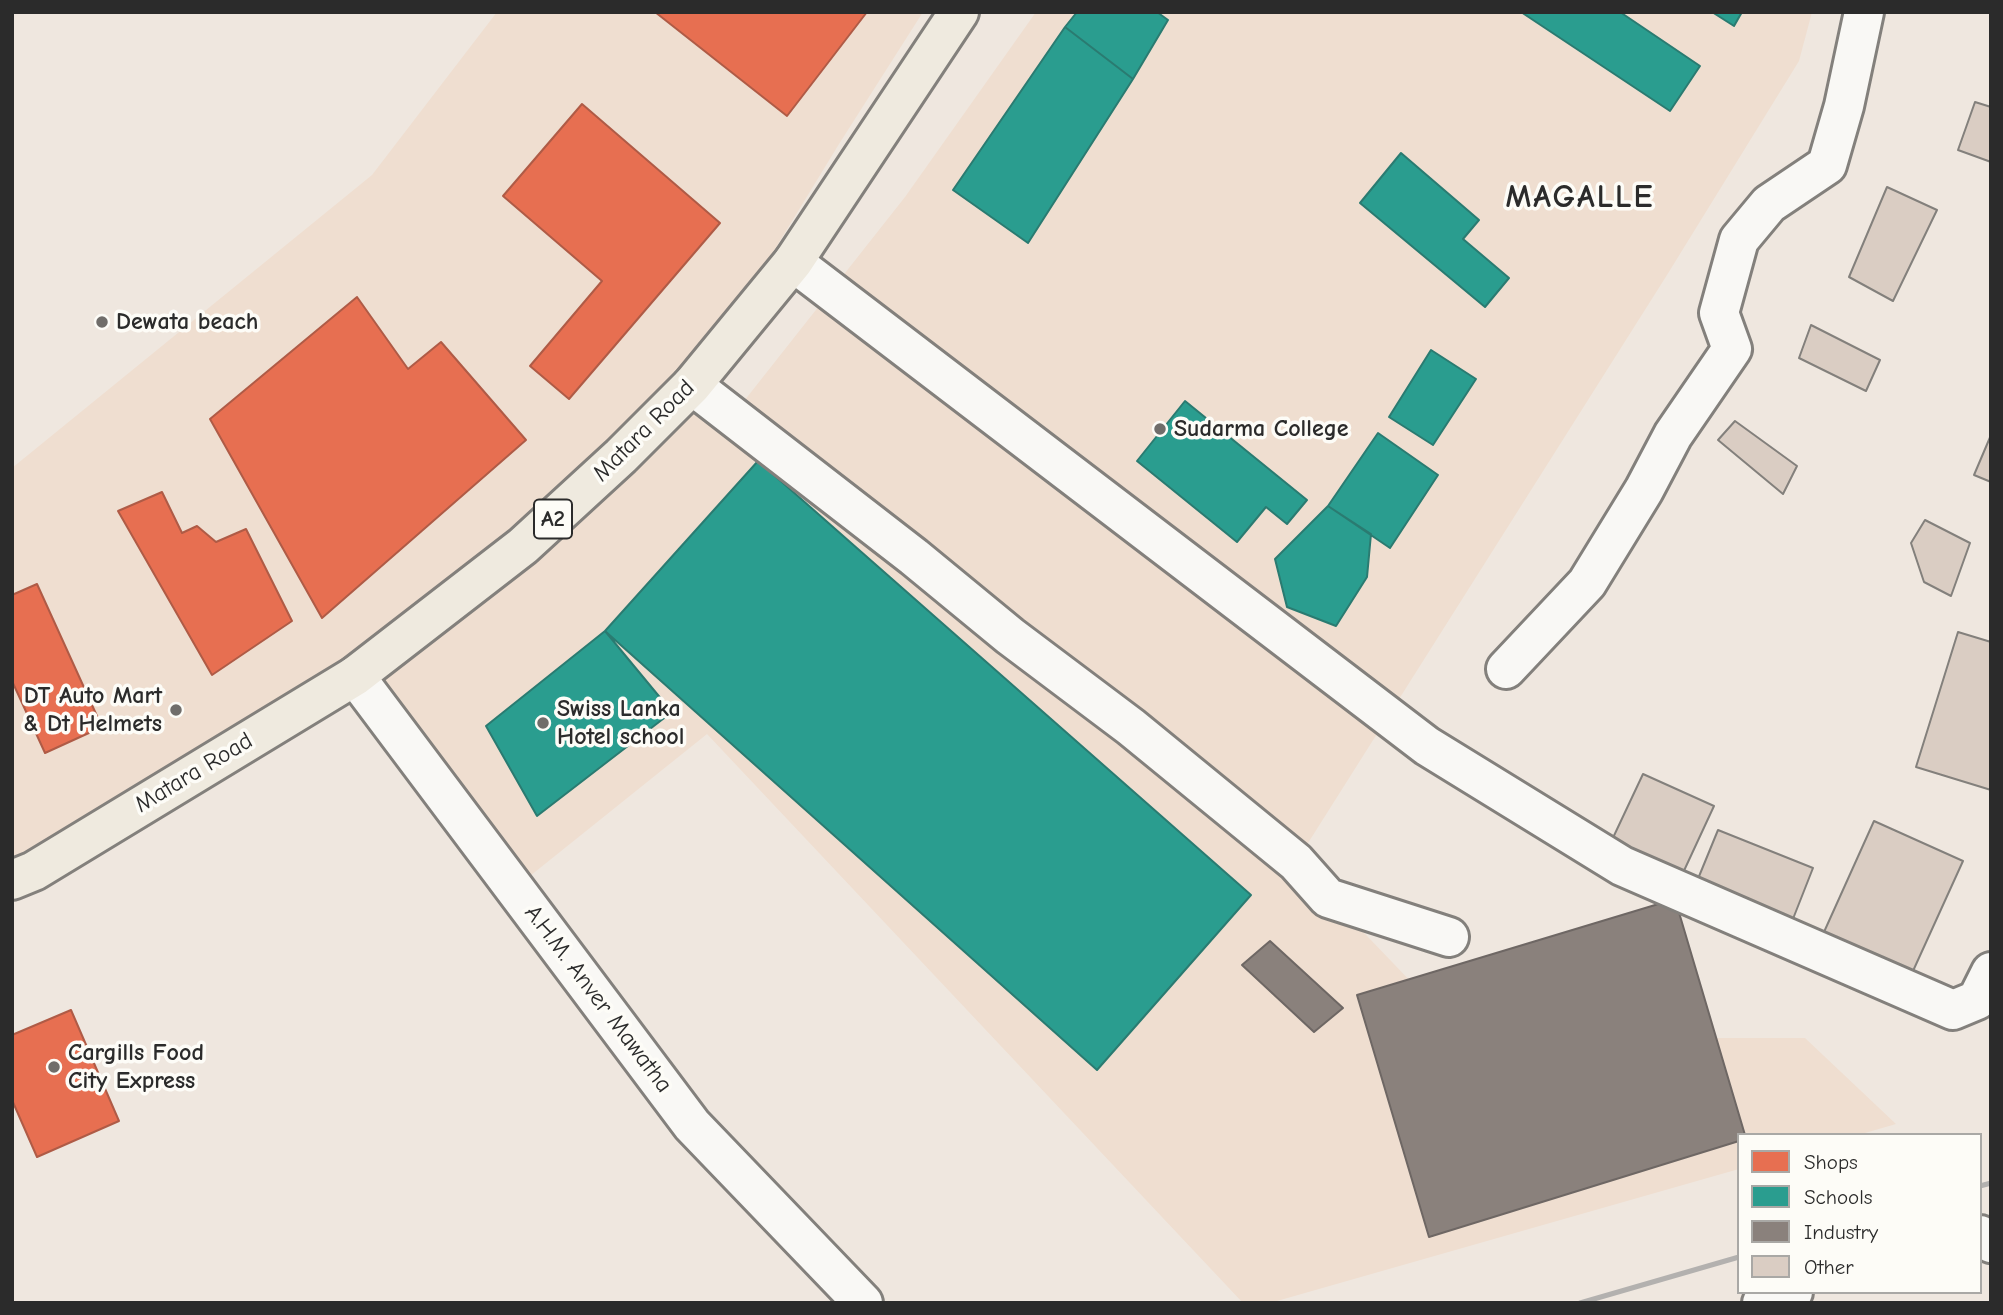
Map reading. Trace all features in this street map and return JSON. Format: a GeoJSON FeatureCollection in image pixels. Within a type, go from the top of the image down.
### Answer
{"type":"FeatureCollection","features":[{"type":"Feature","properties":{"kind":"highway","name":"Matara Road"},"geometry":{"type":"LineString","coordinates":[[12,880],[34,871],[355,676],[523,546],[692,386],[793,262],[959,12]]}},
{"type":"Feature","properties":{"kind":"street"},"geometry":{"type":"LineString","coordinates":[[1506,669],[1587,583],[1644,490],[1673,435],[1732,348],[1720,313],[1739,240],[1769,204],[1827,166],[1844,106],[1864,12]]}},
{"type":"Feature","properties":{"kind":"street"},"geometry":{"type":"LineString","coordinates":[[793,262],[1427,746],[1622,866],[1953,1010],[1977,1000],[1991,972]]}},
{"type":"Feature","properties":{"kind":"street"},"geometry":{"type":"LineString","coordinates":[[692,386],[914,557],[1010,636],[1131,727],[1296,863],[1328,898],[1449,937]]}},
{"type":"Feature","properties":{"kind":"street","name":"A.H.M. Anver Mawatha"},"geometry":{"type":"LineString","coordinates":[[355,676],[692,1125],[863,1303]]}},
{"type":"Feature","properties":{"kind":"street"},"geometry":{"type":"LineString","coordinates":[[1762,1303],[1787,1294]]}},
{"type":"Feature","properties":{"kind":"shaded area"},"geometry":{"type":"Polygon","coordinates":[[[497,12],[923,12],[692,385],[733,415],[905,197],[1036,12],[1812,12],[1799,61],[1296,862],[1465,1038],[1805,1038],[1896,1124],[1865,1133],[1737,1133],[1737,1170],[1270,1303],[1243,1303],[707,734],[515,888],[355,676],[12,880],[12,468],[372,175],[497,12]]]}},
{"type":"Feature","properties":{"kind":"building: Shops"},"geometry":{"type":"Polygon","coordinates":[[[655,12],[867,12],[787,116],[655,12]]]}},
{"type":"Feature","properties":{"kind":"building: Shops"},"geometry":{"type":"Polygon","coordinates":[[[582,104],[720,223],[569,399],[530,366],[602,281],[503,196],[582,104]]]}},
{"type":"Feature","properties":{"kind":"building: Shops"},"geometry":{"type":"Polygon","coordinates":[[[357,297],[408,369],[441,342],[526,440],[322,618],[210,419],[357,297]]]}},
{"type":"Feature","properties":{"kind":"building: Shops"},"geometry":{"type":"Polygon","coordinates":[[[162,492],[182,533],[197,526],[216,542],[246,529],[292,621],[212,675],[118,511],[162,492]]]}},
{"type":"Feature","properties":{"kind":"building: Shops"},"geometry":{"type":"Polygon","coordinates":[[[37,584],[102,727],[45,753],[12,681],[12,595],[37,584]]]}},
{"type":"Feature","properties":{"kind":"building: Shops","name":"Cargills Food City Express"},"geometry":{"type":"Polygon","coordinates":[[[71,1010],[119,1121],[37,1157],[12,1100],[12,1035],[71,1010]]]}},
{"type":"Feature","properties":{"kind":"building: Schools"},"geometry":{"type":"Polygon","coordinates":[[[1077,12],[1157,12],[1168,20],[1133,79],[1065,27],[1077,12]]]}},
{"type":"Feature","properties":{"kind":"building: Schools"},"geometry":{"type":"Polygon","coordinates":[[[1521,12],[1620,12],[1700,66],[1670,111],[1521,12]]]}},
{"type":"Feature","properties":{"kind":"building: Schools"},"geometry":{"type":"Polygon","coordinates":[[[1712,12],[1742,12],[1734,26],[1712,12]]]}},
{"type":"Feature","properties":{"kind":"building: Schools"},"geometry":{"type":"Polygon","coordinates":[[[1065,27],[1133,79],[1028,243],[953,190],[1065,27]]]}},
{"type":"Feature","properties":{"kind":"building: Schools"},"geometry":{"type":"Polygon","coordinates":[[[1401,153],[1479,220],[1463,239],[1509,278],[1485,307],[1360,203],[1401,153]]]}},
{"type":"Feature","properties":{"kind":"building: Schools"},"geometry":{"type":"Polygon","coordinates":[[[1431,350],[1476,379],[1433,445],[1389,417],[1431,350]]]}},
{"type":"Feature","properties":{"kind":"building: Schools"},"geometry":{"type":"Polygon","coordinates":[[[1185,401],[1307,500],[1287,524],[1266,507],[1237,542],[1137,461],[1185,401]]]}},
{"type":"Feature","properties":{"kind":"building: Schools"},"geometry":{"type":"Polygon","coordinates":[[[1378,433],[1438,475],[1390,548],[1328,506],[1378,433]]]}},
{"type":"Feature","properties":{"kind":"building: Schools"},"geometry":{"type":"Polygon","coordinates":[[[758,461],[1251,895],[1097,1070],[605,631],[758,461]]]}},
{"type":"Feature","properties":{"kind":"building: Schools"},"geometry":{"type":"Polygon","coordinates":[[[1328,506],[1371,534],[1367,577],[1336,626],[1287,607],[1275,559],[1328,506]]]}},
{"type":"Feature","properties":{"kind":"building: Schools"},"geometry":{"type":"Polygon","coordinates":[[[605,631],[672,712],[537,816],[486,726],[605,631]]]}},
{"type":"Feature","properties":{"kind":"building: Industry"},"geometry":{"type":"Polygon","coordinates":[[[1675,899],[1744,1133],[1737,1133],[1737,1142],[1429,1237],[1357,995],[1675,899]]]}},
{"type":"Feature","properties":{"kind":"building: Industry"},"geometry":{"type":"Polygon","coordinates":[[[1270,941],[1343,1008],[1314,1032],[1242,965],[1270,941]]]}},
{"type":"Feature","properties":{"kind":"building: Other"},"geometry":{"type":"Polygon","coordinates":[[[1975,102],[1991,107],[1991,162],[1958,150],[1975,102]]]}},
{"type":"Feature","properties":{"kind":"building: Other"},"geometry":{"type":"Polygon","coordinates":[[[1887,187],[1937,210],[1893,301],[1849,277],[1887,187]]]}},
{"type":"Feature","properties":{"kind":"building: Other"},"geometry":{"type":"Polygon","coordinates":[[[1811,325],[1880,360],[1866,391],[1799,358],[1811,325]]]}},
{"type":"Feature","properties":{"kind":"building: Other"},"geometry":{"type":"Polygon","coordinates":[[[1735,421],[1797,466],[1783,494],[1718,440],[1735,421]]]}},
{"type":"Feature","properties":{"kind":"building: Other"},"geometry":{"type":"Polygon","coordinates":[[[1991,435],[1991,482],[1974,475],[1991,435]]]}},
{"type":"Feature","properties":{"kind":"building: Other"},"geometry":{"type":"Polygon","coordinates":[[[1925,520],[1970,543],[1951,596],[1924,582],[1911,543],[1925,520]]]}},
{"type":"Feature","properties":{"kind":"building: Other"},"geometry":{"type":"Polygon","coordinates":[[[1958,632],[1991,642],[1991,790],[1916,767],[1958,632]]]}},
{"type":"Feature","properties":{"kind":"building: Other"},"geometry":{"type":"Polygon","coordinates":[[[1643,774],[1714,806],[1682,875],[1611,842],[1643,774]]]}},
{"type":"Feature","properties":{"kind":"building: Other"},"geometry":{"type":"Polygon","coordinates":[[[1874,821],[1963,861],[1913,971],[1824,932],[1874,821]]]}},
{"type":"Feature","properties":{"kind":"building: Other"},"geometry":{"type":"Polygon","coordinates":[[[1718,830],[1813,868],[1789,929],[1693,891],[1718,830]]]}},
{"type":"Feature","properties":{"kind":"railway"},"geometry":{"type":"LineString","coordinates":[[1982,1185],[1991,1183]]}},
{"type":"Feature","properties":{"kind":"railway"},"geometry":{"type":"LineString","coordinates":[[1580,1303],[1737,1258]]}},
{"type":"Feature","properties":{"kind":"place","name":"Dewata beach"},"geometry":{"type":"Point","coordinates":[102,322]}},
{"type":"Feature","properties":{"kind":"place","name":"Sudarma College"},"geometry":{"type":"Point","coordinates":[1160,429]}},
{"type":"Feature","properties":{"kind":"place","name":"DT Auto Mart & Dt Helmets"},"geometry":{"type":"Point","coordinates":[176,710]}},
{"type":"Feature","properties":{"kind":"place","name":"Swiss Lanka Hotel school"},"geometry":{"type":"Point","coordinates":[543,723]}},
{"type":"Feature","properties":{"kind":"place","name":"Cargills Food City Express"},"geometry":{"type":"Point","coordinates":[54,1067]}},
{"type":"Feature","properties":{"kind":"district","name":"MAGALLE"},"geometry":{"type":"Point","coordinates":[1580,198]}}]}
